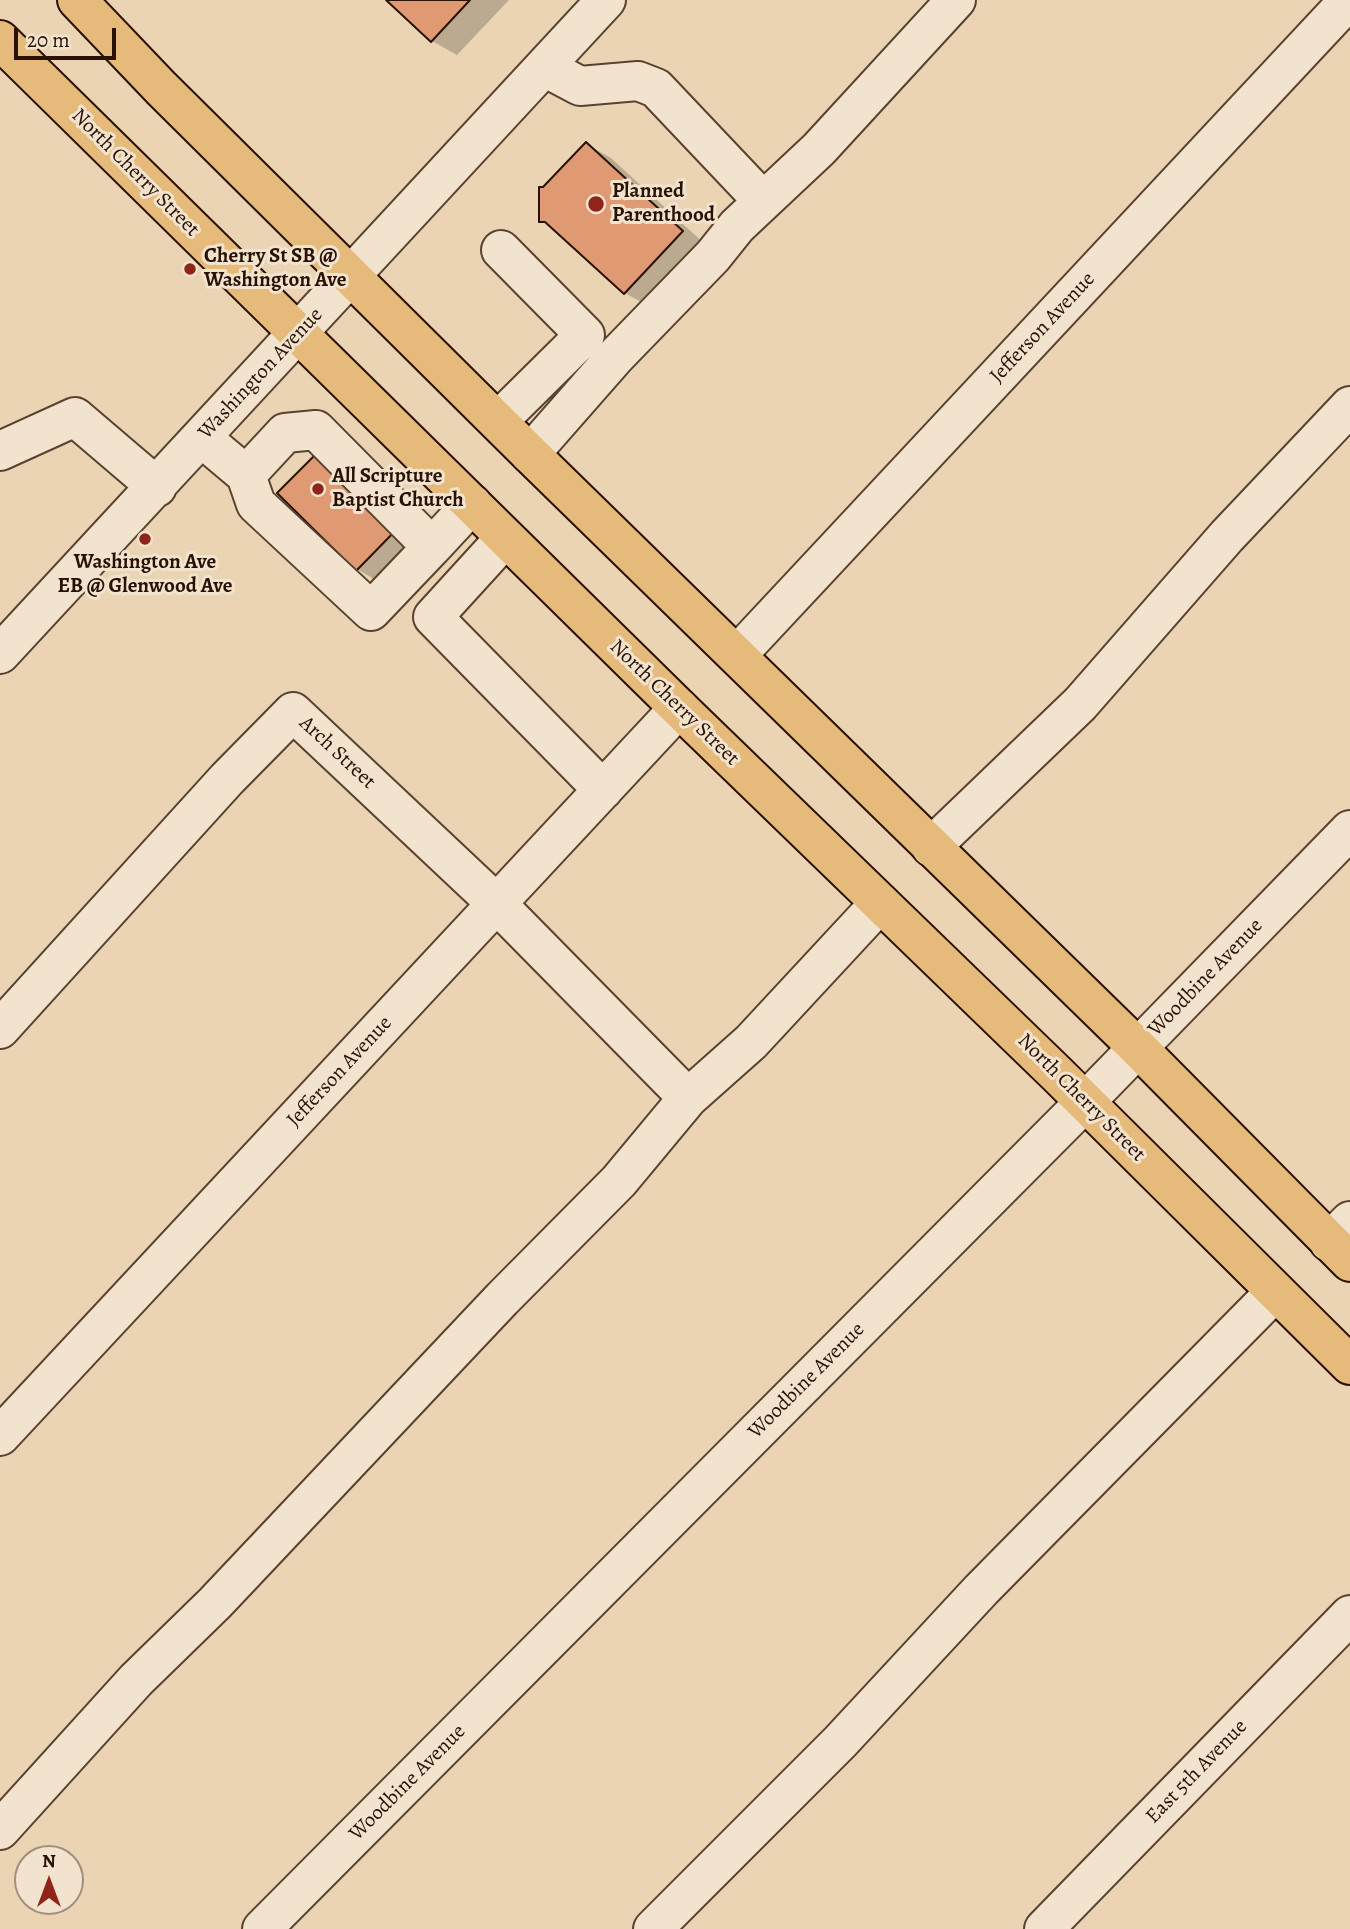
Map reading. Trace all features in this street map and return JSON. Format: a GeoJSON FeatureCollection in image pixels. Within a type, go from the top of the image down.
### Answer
{"type":"FeatureCollection","features":[{"type":"Feature","properties":{"kind":"main road"},"geometry":{"type":"LineString","coordinates":[[76,0],[161,88],[530,454],[1138,1048],[1343,1242]]}},
{"type":"Feature","properties":{"kind":"main road","name":"North Cherry Street"},"geometry":{"type":"LineString","coordinates":[[0,40],[1350,1365]]}},
{"type":"Feature","properties":{"kind":"street","name":"Washington Avenue"},"geometry":{"type":"LineString","coordinates":[[0,654],[606,0]]}},
{"type":"Feature","properties":{"kind":"street"},"geometry":{"type":"LineString","coordinates":[[530,454],[616,356],[713,256],[737,226],[819,149],[956,0]]}},
{"type":"Feature","properties":{"kind":"street","name":"Jefferson Avenue"},"geometry":{"type":"LineString","coordinates":[[737,655],[1349,0]]}},
{"type":"Feature","properties":{"kind":"street"},"geometry":{"type":"LineString","coordinates":[[544,67],[580,86],[638,81],[656,88],[763,201]]}},
{"type":"Feature","properties":{"kind":"street"},"geometry":{"type":"LineString","coordinates":[[498,421],[585,335],[501,250]]}},
{"type":"Feature","properties":{"kind":"street"},"geometry":{"type":"LineString","coordinates":[[931,847],[1080,704],[1227,536],[1350,406]]}},
{"type":"Feature","properties":{"kind":"street"},"geometry":{"type":"LineString","coordinates":[[0,451],[75,417],[157,487]]}},
{"type":"Feature","properties":{"kind":"street"},"geometry":{"type":"LineString","coordinates":[[246,475],[285,433],[316,430],[432,547]]}},
{"type":"Feature","properties":{"kind":"street"},"geometry":{"type":"LineString","coordinates":[[202,438],[246,475],[256,505],[371,611],[472,505]]}},
{"type":"Feature","properties":{"kind":"street"},"geometry":{"type":"LineString","coordinates":[[505,538],[433,617],[603,790]]}},
{"type":"Feature","properties":{"kind":"street","name":"Jefferson Avenue"},"geometry":{"type":"LineString","coordinates":[[0,1436],[679,708]]}},
{"type":"Feature","properties":{"kind":"street","name":"Arch Street"},"geometry":{"type":"LineString","coordinates":[[0,1029],[227,779],[293,712],[497,904],[688,1098]]}},
{"type":"Feature","properties":{"kind":"street","name":"Woodbine Avenue"},"geometry":{"type":"LineString","coordinates":[[262,1929],[1085,1102],[1350,830]]}},
{"type":"Feature","properties":{"kind":"street"},"geometry":{"type":"LineString","coordinates":[[0,1830],[136,1680],[215,1603],[464,1339],[619,1181],[688,1098],[751,1042],[880,903]]}},
{"type":"Feature","properties":{"kind":"street"},"geometry":{"type":"LineString","coordinates":[[653,1929],[840,1741],[981,1590],[1275,1292]]}},
{"type":"Feature","properties":{"kind":"street","name":"East 5th Avenue"},"geometry":{"type":"LineString","coordinates":[[1044,1929],[1350,1615]]}},
{"type":"Feature","properties":{"kind":"building"},"geometry":{"type":"Polygon","coordinates":[[[386,0],[470,0],[431,42],[386,0]]]}},
{"type":"Feature","properties":{"kind":"building","name":"Planned Parenthood"},"geometry":{"type":"Polygon","coordinates":[[[586,142],[683,231],[624,294],[545,222],[539,222],[539,187],[543,187],[586,142]]]}},
{"type":"Feature","properties":{"kind":"building"},"geometry":{"type":"Polygon","coordinates":[[[321,449],[400,526],[356,571],[277,493],[321,449]]]}},
{"type":"Feature","properties":{"kind":"place","name":"Planned Parenthood"},"geometry":{"type":"Point","coordinates":[596,204]}},
{"type":"Feature","properties":{"kind":"place","name":"Cherry St SB @ Washington Ave"},"geometry":{"type":"Point","coordinates":[190,269]}},
{"type":"Feature","properties":{"kind":"place","name":"All Scripture Baptist Church"},"geometry":{"type":"Point","coordinates":[318,489]}},
{"type":"Feature","properties":{"kind":"place","name":"Washington Ave EB @ Glenwood Ave"},"geometry":{"type":"Point","coordinates":[145,539]}}]}
